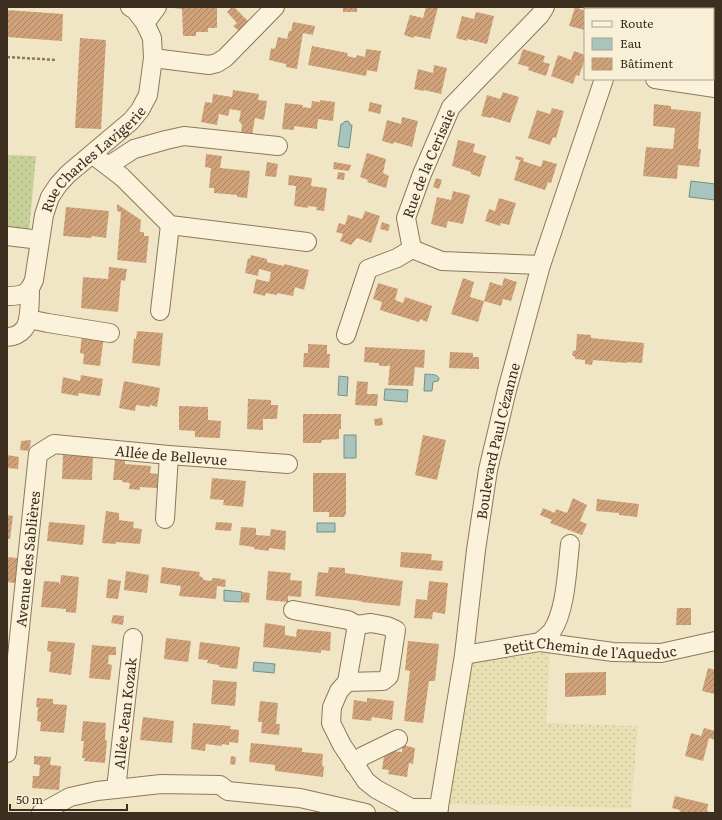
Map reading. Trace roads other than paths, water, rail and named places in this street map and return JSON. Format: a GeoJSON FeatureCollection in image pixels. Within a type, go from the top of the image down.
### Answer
{"type":"FeatureCollection","features":[{"type":"Feature","properties":{"kind":"street"},"geometry":{"type":"LineString","coordinates":[[137,14],[157,7]]}},
{"type":"Feature","properties":{"kind":"street"},"geometry":{"type":"LineString","coordinates":[[153,58],[209,65],[217,63],[225,58],[275,7]]}},
{"type":"Feature","properties":{"kind":"street","name":"Rue de la Cerisaie"},"geometry":{"type":"LineString","coordinates":[[412,249],[406,218],[422,174],[450,107],[540,15],[545,7]]}},
{"type":"Feature","properties":{"kind":"street","name":"Rue Charles Lavigerie"},"geometry":{"type":"LineString","coordinates":[[28,319],[30,288],[34,280],[44,215],[50,197],[68,174],[131,121],[140,110],[148,95],[153,58],[152,38],[137,14]]}},
{"type":"Feature","properties":{"kind":"street","name":"Boulevard Paul Cézanne"},"geometry":{"type":"LineString","coordinates":[[439,810],[464,655],[476,550],[488,470],[507,390],[541,266],[604,80]]}},
{"type":"Feature","properties":{"kind":"street"},"geometry":{"type":"LineString","coordinates":[[662,80],[715,88]]}},
{"type":"Feature","properties":{"kind":"street"},"geometry":{"type":"LineString","coordinates":[[108,166],[134,149],[184,136],[278,146]]}},
{"type":"Feature","properties":{"kind":"street"},"geometry":{"type":"LineString","coordinates":[[92,154],[122,177],[170,225],[307,242]]}},
{"type":"Feature","properties":{"kind":"street"},"geometry":{"type":"LineString","coordinates":[[160,311],[170,225]]}},
{"type":"Feature","properties":{"kind":"street"},"geometry":{"type":"LineString","coordinates":[[7,236],[40,240]]}},
{"type":"Feature","properties":{"kind":"street"},"geometry":{"type":"LineString","coordinates":[[346,335],[368,269],[397,258],[412,249],[442,261],[541,266]]}},
{"type":"Feature","properties":{"kind":"street"},"geometry":{"type":"LineString","coordinates":[[7,296],[19,296],[26,293],[30,288]]}},
{"type":"Feature","properties":{"kind":"street"},"geometry":{"type":"LineString","coordinates":[[7,337],[13,337],[24,329],[28,319],[110,333]]}},
{"type":"Feature","properties":{"kind":"street","name":"Allée de Bellevue"},"geometry":{"type":"LineString","coordinates":[[54,444],[288,464]]}},
{"type":"Feature","properties":{"kind":"street","name":"Avenue des Sablières"},"geometry":{"type":"LineString","coordinates":[[7,753],[38,454],[54,444]]}},
{"type":"Feature","properties":{"kind":"street"},"geometry":{"type":"LineString","coordinates":[[165,519],[169,455]]}},
{"type":"Feature","properties":{"kind":"street"},"geometry":{"type":"LineString","coordinates":[[540,642],[551,631],[559,615],[564,597],[570,544]]}},
{"type":"Feature","properties":{"kind":"street"},"geometry":{"type":"LineString","coordinates":[[293,610],[348,620],[357,625],[371,623],[387,626],[396,630],[389,676],[383,681],[347,682]]}},
{"type":"Feature","properties":{"kind":"street"},"geometry":{"type":"LineString","coordinates":[[357,625],[347,682],[339,691],[332,707],[331,723],[342,745],[366,781],[376,789],[411,808],[439,810]]}},
{"type":"Feature","properties":{"kind":"street","name":"Allée Jean Kozak"},"geometry":{"type":"LineString","coordinates":[[116,789],[133,638]]}},
{"type":"Feature","properties":{"kind":"street","name":"Petit Chemin de l'Aqueduc"},"geometry":{"type":"LineString","coordinates":[[464,655],[540,642],[613,652],[661,653],[715,641]]}},
{"type":"Feature","properties":{"kind":"street"},"geometry":{"type":"LineString","coordinates":[[354,764],[363,756],[398,739]]}},
{"type":"Feature","properties":{"kind":"street"},"geometry":{"type":"LineString","coordinates":[[41,813],[70,797],[116,789],[161,784],[220,785],[228,791],[300,798],[366,813]]}},
{"type":"Feature","properties":{"kind":"water"},"geometry":{"type":"Polygon","coordinates":[[[347,121],[350,125],[352,125],[349,148],[338,146],[341,124],[347,121]]]}},
{"type":"Feature","properties":{"kind":"water"},"geometry":{"type":"Polygon","coordinates":[[[691,181],[715,184],[715,200],[689,197],[691,181]]]}},
{"type":"Feature","properties":{"kind":"water"},"geometry":{"type":"Polygon","coordinates":[[[425,374],[435,375],[439,379],[438,381],[433,382],[432,391],[424,391],[425,374]]]}},
{"type":"Feature","properties":{"kind":"water"},"geometry":{"type":"Polygon","coordinates":[[[339,376],[348,377],[347,396],[338,395],[339,376]]]}},
{"type":"Feature","properties":{"kind":"water"},"geometry":{"type":"Polygon","coordinates":[[[385,389],[408,390],[407,402],[384,400],[385,389]]]}},
{"type":"Feature","properties":{"kind":"water"},"geometry":{"type":"Polygon","coordinates":[[[344,435],[356,435],[356,458],[344,458],[344,435]]]}},
{"type":"Feature","properties":{"kind":"water"},"geometry":{"type":"Polygon","coordinates":[[[317,523],[335,523],[335,532],[317,532],[317,523]]]}},
{"type":"Feature","properties":{"kind":"water"},"geometry":{"type":"Polygon","coordinates":[[[224,590],[242,592],[241,602],[224,601],[224,590]]]}},
{"type":"Feature","properties":{"kind":"water"},"geometry":{"type":"Polygon","coordinates":[[[254,662],[275,664],[274,673],[253,671],[254,662]]]}}]}
